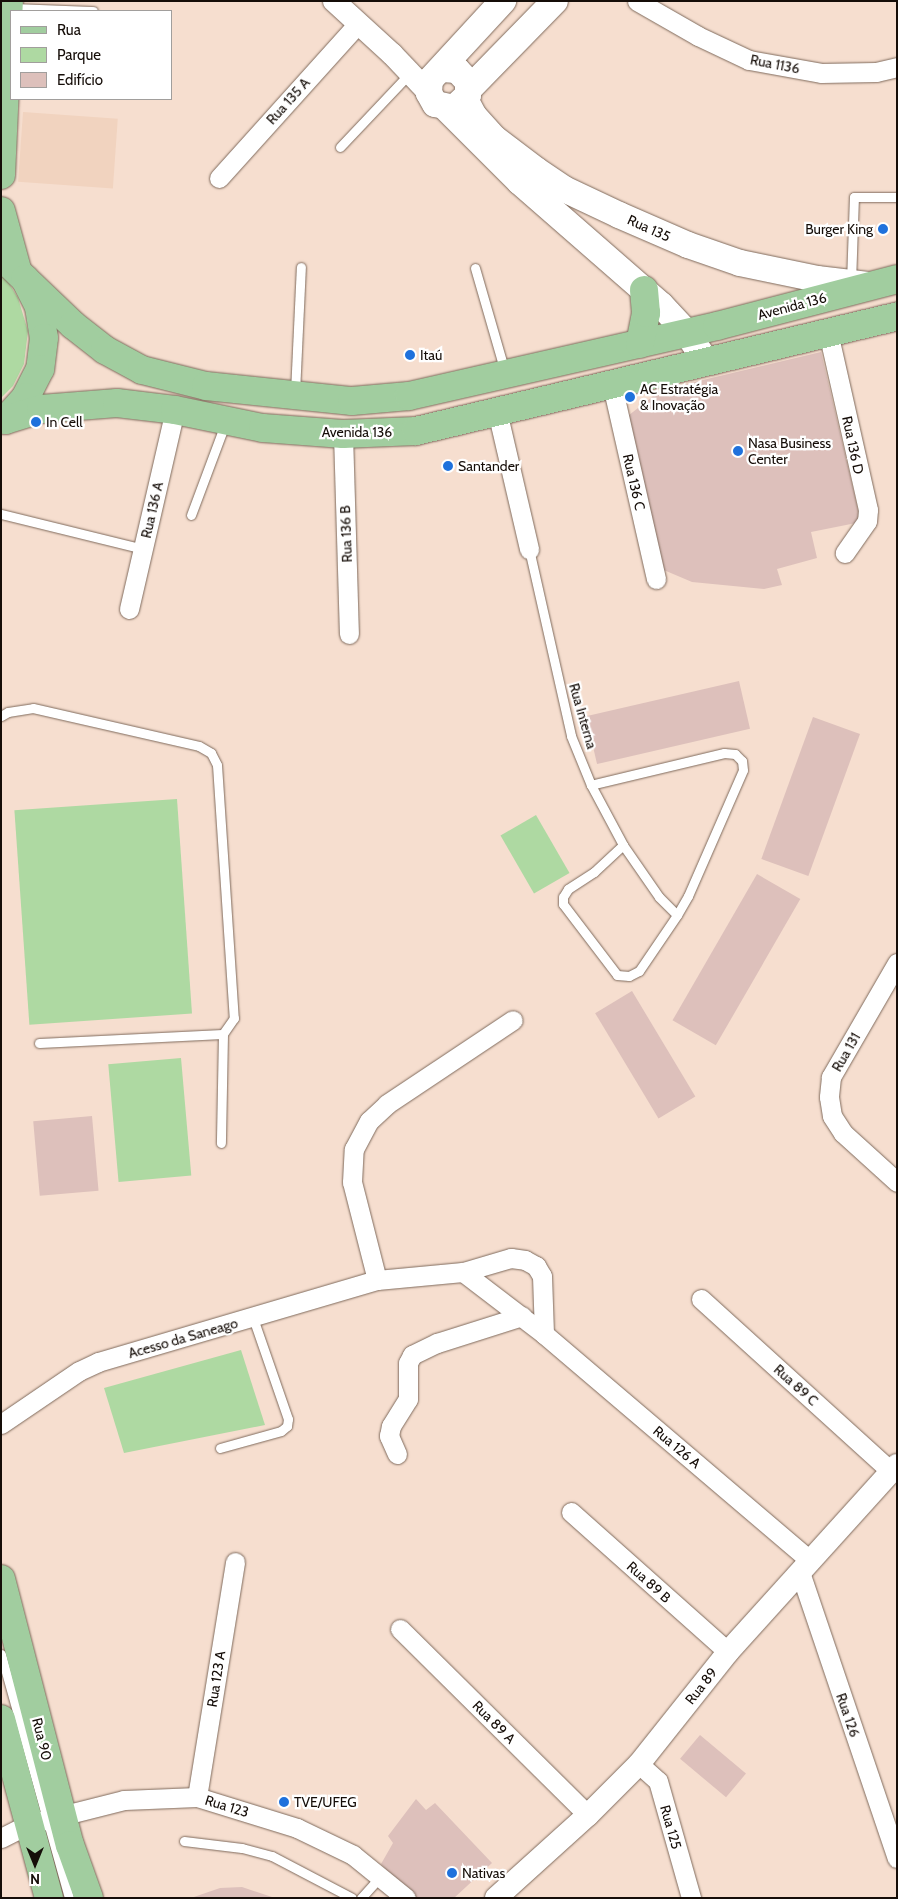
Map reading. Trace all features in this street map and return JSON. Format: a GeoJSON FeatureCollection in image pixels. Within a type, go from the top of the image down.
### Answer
{"type":"FeatureCollection","features":[{"type":"Feature","properties":{"kind":"main road"},"geometry":{"type":"LineString","coordinates":[[442,87],[504,1]]}},
{"type":"Feature","properties":{"kind":"main road"},"geometry":{"type":"LineString","coordinates":[[442,87],[555,1]]}},
{"type":"Feature","properties":{"kind":"main road"},"geometry":{"type":"LineString","coordinates":[[1,175],[8,4]]}},
{"type":"Feature","properties":{"kind":"main road"},"geometry":{"type":"LineString","coordinates":[[442,87],[520,182],[644,290],[687,333],[706,361]]}},
{"type":"Feature","properties":{"kind":"main road","name":"Rua 135"},"geometry":{"type":"LineString","coordinates":[[442,87],[474,116],[494,138],[536,170],[564,189],[619,216],[688,245],[740,263],[856,286]]}},
{"type":"Feature","properties":{"kind":"main road"},"geometry":{"type":"LineString","coordinates":[[1,211],[15,268],[39,307],[44,338],[40,369],[26,398],[3,422]]}},
{"type":"Feature","properties":{"kind":"main road","name":"Avenida 136"},"geometry":{"type":"LineString","coordinates":[[15,268],[73,326],[105,350],[142,370],[206,386],[295,397],[352,401],[409,396],[505,375],[687,333],[856,286],[897,279]]}},
{"type":"Feature","properties":{"kind":"main road"},"geometry":{"type":"LineString","coordinates":[[640,344],[646,313],[644,290]]}},
{"type":"Feature","properties":{"kind":"main road"},"geometry":{"type":"LineString","coordinates":[[786,341],[796,328],[897,302]]}},
{"type":"Feature","properties":{"kind":"main road","name":"Avenida 136"},"geometry":{"type":"LineString","coordinates":[[3,422],[40,409],[76,405],[117,404],[175,410],[263,428],[343,434],[416,431],[897,316]]}},
{"type":"Feature","properties":{"kind":"main road","name":"Rua 90"},"geometry":{"type":"LineString","coordinates":[[1,1579],[45,1817],[49,1898]]}},
{"type":"Feature","properties":{"kind":"main road","name":"Rua 90"},"geometry":{"type":"LineString","coordinates":[[1,1719],[45,1817],[89,1898]]}},
{"type":"Feature","properties":{"kind":"street"},"geometry":{"type":"LineString","coordinates":[[334,1],[357,25],[392,54],[442,87]]}},
{"type":"Feature","properties":{"kind":"street","name":"Rua 1136"},"geometry":{"type":"LineString","coordinates":[[638,1],[698,36],[749,60],[821,72],[876,72],[897,67]]}},
{"type":"Feature","properties":{"kind":"street","name":"Rua 135 A"},"geometry":{"type":"LineString","coordinates":[[219,178],[357,25]]}},
{"type":"Feature","properties":{"kind":"street","name":"Rua 136 D"},"geometry":{"type":"LineString","coordinates":[[828,332],[868,510],[867,520],[845,553]]}},
{"type":"Feature","properties":{"kind":"street","name":"Rua 136 C"},"geometry":{"type":"LineString","coordinates":[[612,385],[656,579]]}},
{"type":"Feature","properties":{"kind":"street","name":"Rua 136 A"},"geometry":{"type":"LineString","coordinates":[[129,609],[175,410]]}},
{"type":"Feature","properties":{"kind":"street"},"geometry":{"type":"LineString","coordinates":[[496,411],[529,549]]}},
{"type":"Feature","properties":{"kind":"street","name":"Rua 136 B"},"geometry":{"type":"LineString","coordinates":[[343,434],[349,634]]}},
{"type":"Feature","properties":{"kind":"street","name":"Rua 131"},"geometry":{"type":"LineString","coordinates":[[897,964],[831,1077],[829,1097],[832,1116],[843,1133],[897,1182]]}},
{"type":"Feature","properties":{"kind":"street"},"geometry":{"type":"LineString","coordinates":[[377,1280],[352,1182],[354,1149],[369,1121],[387,1104],[513,1020]]}},
{"type":"Feature","properties":{"kind":"street","name":"Acesso da Saneago"},"geometry":{"type":"LineString","coordinates":[[1,1424],[79,1371],[98,1362],[377,1280],[464,1272],[511,1258],[536,1266],[542,1276],[544,1334]]}},
{"type":"Feature","properties":{"kind":"street"},"geometry":{"type":"LineString","coordinates":[[464,1272],[544,1334]]}},
{"type":"Feature","properties":{"kind":"street","name":"Rua 89 C"},"geometry":{"type":"LineString","coordinates":[[701,1299],[894,1468]]}},
{"type":"Feature","properties":{"kind":"street"},"geometry":{"type":"LineString","coordinates":[[397,1454],[389,1436],[391,1426],[408,1399],[408,1363],[412,1355],[438,1343],[522,1316]]}},
{"type":"Feature","properties":{"kind":"street","name":"Rua 126 A"},"geometry":{"type":"LineString","coordinates":[[544,1334],[805,1566]]}},
{"type":"Feature","properties":{"kind":"street","name":"Rua 89"},"geometry":{"type":"LineString","coordinates":[[496,1898],[588,1816],[639,1764],[728,1652],[894,1468]]}},
{"type":"Feature","properties":{"kind":"street","name":"Rua 89 B"},"geometry":{"type":"LineString","coordinates":[[571,1512],[728,1652]]}},
{"type":"Feature","properties":{"kind":"street","name":"Rua 123 A"},"geometry":{"type":"LineString","coordinates":[[197,1797],[235,1562]]}},
{"type":"Feature","properties":{"kind":"street","name":"Rua 126"},"geometry":{"type":"LineString","coordinates":[[805,1566],[897,1858]]}},
{"type":"Feature","properties":{"kind":"street","name":"Rua 89 A"},"geometry":{"type":"LineString","coordinates":[[400,1629],[588,1816]]}},
{"type":"Feature","properties":{"kind":"street","name":"Rua 125"},"geometry":{"type":"LineString","coordinates":[[639,1764],[658,1781],[691,1898]]}},
{"type":"Feature","properties":{"kind":"street","name":"Rua 123"},"geometry":{"type":"LineString","coordinates":[[1,1838],[45,1817],[124,1800],[197,1797],[297,1828],[353,1855],[406,1898]]}},
{"type":"Feature","properties":{"kind":"lane"},"geometry":{"type":"LineString","coordinates":[[8,4],[81,10]]}},
{"type":"Feature","properties":{"kind":"lane"},"geometry":{"type":"LineString","coordinates":[[340,147],[442,87]]}},
{"type":"Feature","properties":{"kind":"lane"},"geometry":{"type":"LineString","coordinates":[[856,286],[854,197],[897,197]]}},
{"type":"Feature","properties":{"kind":"lane"},"geometry":{"type":"LineString","coordinates":[[295,397],[301,267]]}},
{"type":"Feature","properties":{"kind":"lane"},"geometry":{"type":"LineString","coordinates":[[475,268],[505,375]]}},
{"type":"Feature","properties":{"kind":"lane"},"geometry":{"type":"LineString","coordinates":[[191,515],[226,421]]}},
{"type":"Feature","properties":{"kind":"lane"},"geometry":{"type":"LineString","coordinates":[[1,514],[143,549]]}},
{"type":"Feature","properties":{"kind":"lane","name":"Rua Interna"},"geometry":{"type":"LineString","coordinates":[[529,549],[572,736],[591,785],[623,845],[645,878],[677,915]]}},
{"type":"Feature","properties":{"kind":"lane"},"geometry":{"type":"LineString","coordinates":[[1,716],[8,712],[34,708],[198,746],[211,753],[217,765],[234,1018],[223,1034],[221,1143]]}},
{"type":"Feature","properties":{"kind":"lane"},"geometry":{"type":"LineString","coordinates":[[591,785],[724,753],[735,754],[742,761],[743,770],[688,896],[639,971],[629,976],[617,974],[563,904],[563,897],[568,889],[594,872],[623,845]]}},
{"type":"Feature","properties":{"kind":"lane"},"geometry":{"type":"LineString","coordinates":[[39,1043],[223,1034]]}},
{"type":"Feature","properties":{"kind":"lane"},"geometry":{"type":"LineString","coordinates":[[220,1448],[281,1431],[287,1426],[288,1419],[253,1318]]}},
{"type":"Feature","properties":{"kind":"lane"},"geometry":{"type":"LineString","coordinates":[[1,1654],[69,1898]]}},
{"type":"Feature","properties":{"kind":"lane"},"geometry":{"type":"LineString","coordinates":[[184,1841],[272,1856],[352,1898]]}},
{"type":"Feature","properties":{"kind":"lane"},"geometry":{"type":"LineString","coordinates":[[361,1898],[380,1877]]}},
{"type":"Feature","properties":{"kind":"shaded area"},"geometry":{"type":"Polygon","coordinates":[[[23,112],[118,119],[113,188],[18,182],[23,112]]]}},
{"type":"Feature","properties":{"kind":"green space"},"geometry":{"type":"Polygon","coordinates":[[[1,270],[18,298],[28,331],[24,364],[13,386],[1,398],[1,270]]]}},
{"type":"Feature","properties":{"kind":"green space"},"geometry":{"type":"Polygon","coordinates":[[[177,799],[192,1013],[29,1025],[14,810],[177,799]]]}},
{"type":"Feature","properties":{"kind":"green space"},"geometry":{"type":"Polygon","coordinates":[[[536,815],[570,873],[534,894],[500,836],[536,815]]]}},
{"type":"Feature","properties":{"kind":"green space"},"geometry":{"type":"Polygon","coordinates":[[[181,1058],[191,1176],[119,1182],[108,1064],[181,1058]]]}},
{"type":"Feature","properties":{"kind":"green space"},"geometry":{"type":"Polygon","coordinates":[[[241,1350],[265,1425],[124,1453],[104,1388],[241,1350]]]}},
{"type":"Feature","properties":{"kind":"building","name":"Nasa Business Center"},"geometry":{"type":"Polygon","coordinates":[[[821,352],[861,522],[811,532],[817,558],[777,569],[782,585],[764,589],[692,582],[659,568],[624,419],[661,390],[821,352]]]}},
{"type":"Feature","properties":{"kind":"building"},"geometry":{"type":"Polygon","coordinates":[[[739,681],[750,729],[597,764],[586,716],[739,681]]]}},
{"type":"Feature","properties":{"kind":"building"},"geometry":{"type":"Polygon","coordinates":[[[813,717],[860,734],[808,876],[761,859],[813,717]]]}},
{"type":"Feature","properties":{"kind":"building"},"geometry":{"type":"Polygon","coordinates":[[[757,874],[800,899],[716,1045],[672,1020],[757,874]]]}},
{"type":"Feature","properties":{"kind":"building"},"geometry":{"type":"Polygon","coordinates":[[[632,991],[695,1096],[658,1119],[595,1013],[632,991]]]}},
{"type":"Feature","properties":{"kind":"building"},"geometry":{"type":"Polygon","coordinates":[[[92,1116],[99,1191],[40,1196],[33,1121],[92,1116]]]}},
{"type":"Feature","properties":{"kind":"building"},"geometry":{"type":"Polygon","coordinates":[[[700,1735],[746,1774],[726,1797],[680,1759],[700,1735]]]}},
{"type":"Feature","properties":{"kind":"building"},"geometry":{"type":"Polygon","coordinates":[[[416,1799],[426,1810],[435,1803],[492,1863],[454,1898],[412,1898],[381,1864],[393,1843],[388,1836],[416,1799]]]}},
{"type":"Feature","properties":{"kind":"building"},"geometry":{"type":"Polygon","coordinates":[[[242,1887],[275,1898],[191,1898],[220,1888],[242,1887]]]}},
{"type":"Feature","properties":{"kind":"place","name":"Burger King"},"geometry":{"type":"Point","coordinates":[883,229]}},
{"type":"Feature","properties":{"kind":"place","name":"Itaú"},"geometry":{"type":"Point","coordinates":[410,355]}},
{"type":"Feature","properties":{"kind":"place","name":"AC Estratégia & Inovação"},"geometry":{"type":"Point","coordinates":[630,397]}},
{"type":"Feature","properties":{"kind":"place","name":"In Cell"},"geometry":{"type":"Point","coordinates":[36,422]}},
{"type":"Feature","properties":{"kind":"place","name":"Nasa Business Center"},"geometry":{"type":"Point","coordinates":[738,451]}},
{"type":"Feature","properties":{"kind":"place","name":"Santander"},"geometry":{"type":"Point","coordinates":[448,466]}},
{"type":"Feature","properties":{"kind":"place","name":"TVE/UFEG"},"geometry":{"type":"Point","coordinates":[284,1802]}},
{"type":"Feature","properties":{"kind":"place","name":"Nativas"},"geometry":{"type":"Point","coordinates":[452,1873]}}]}
